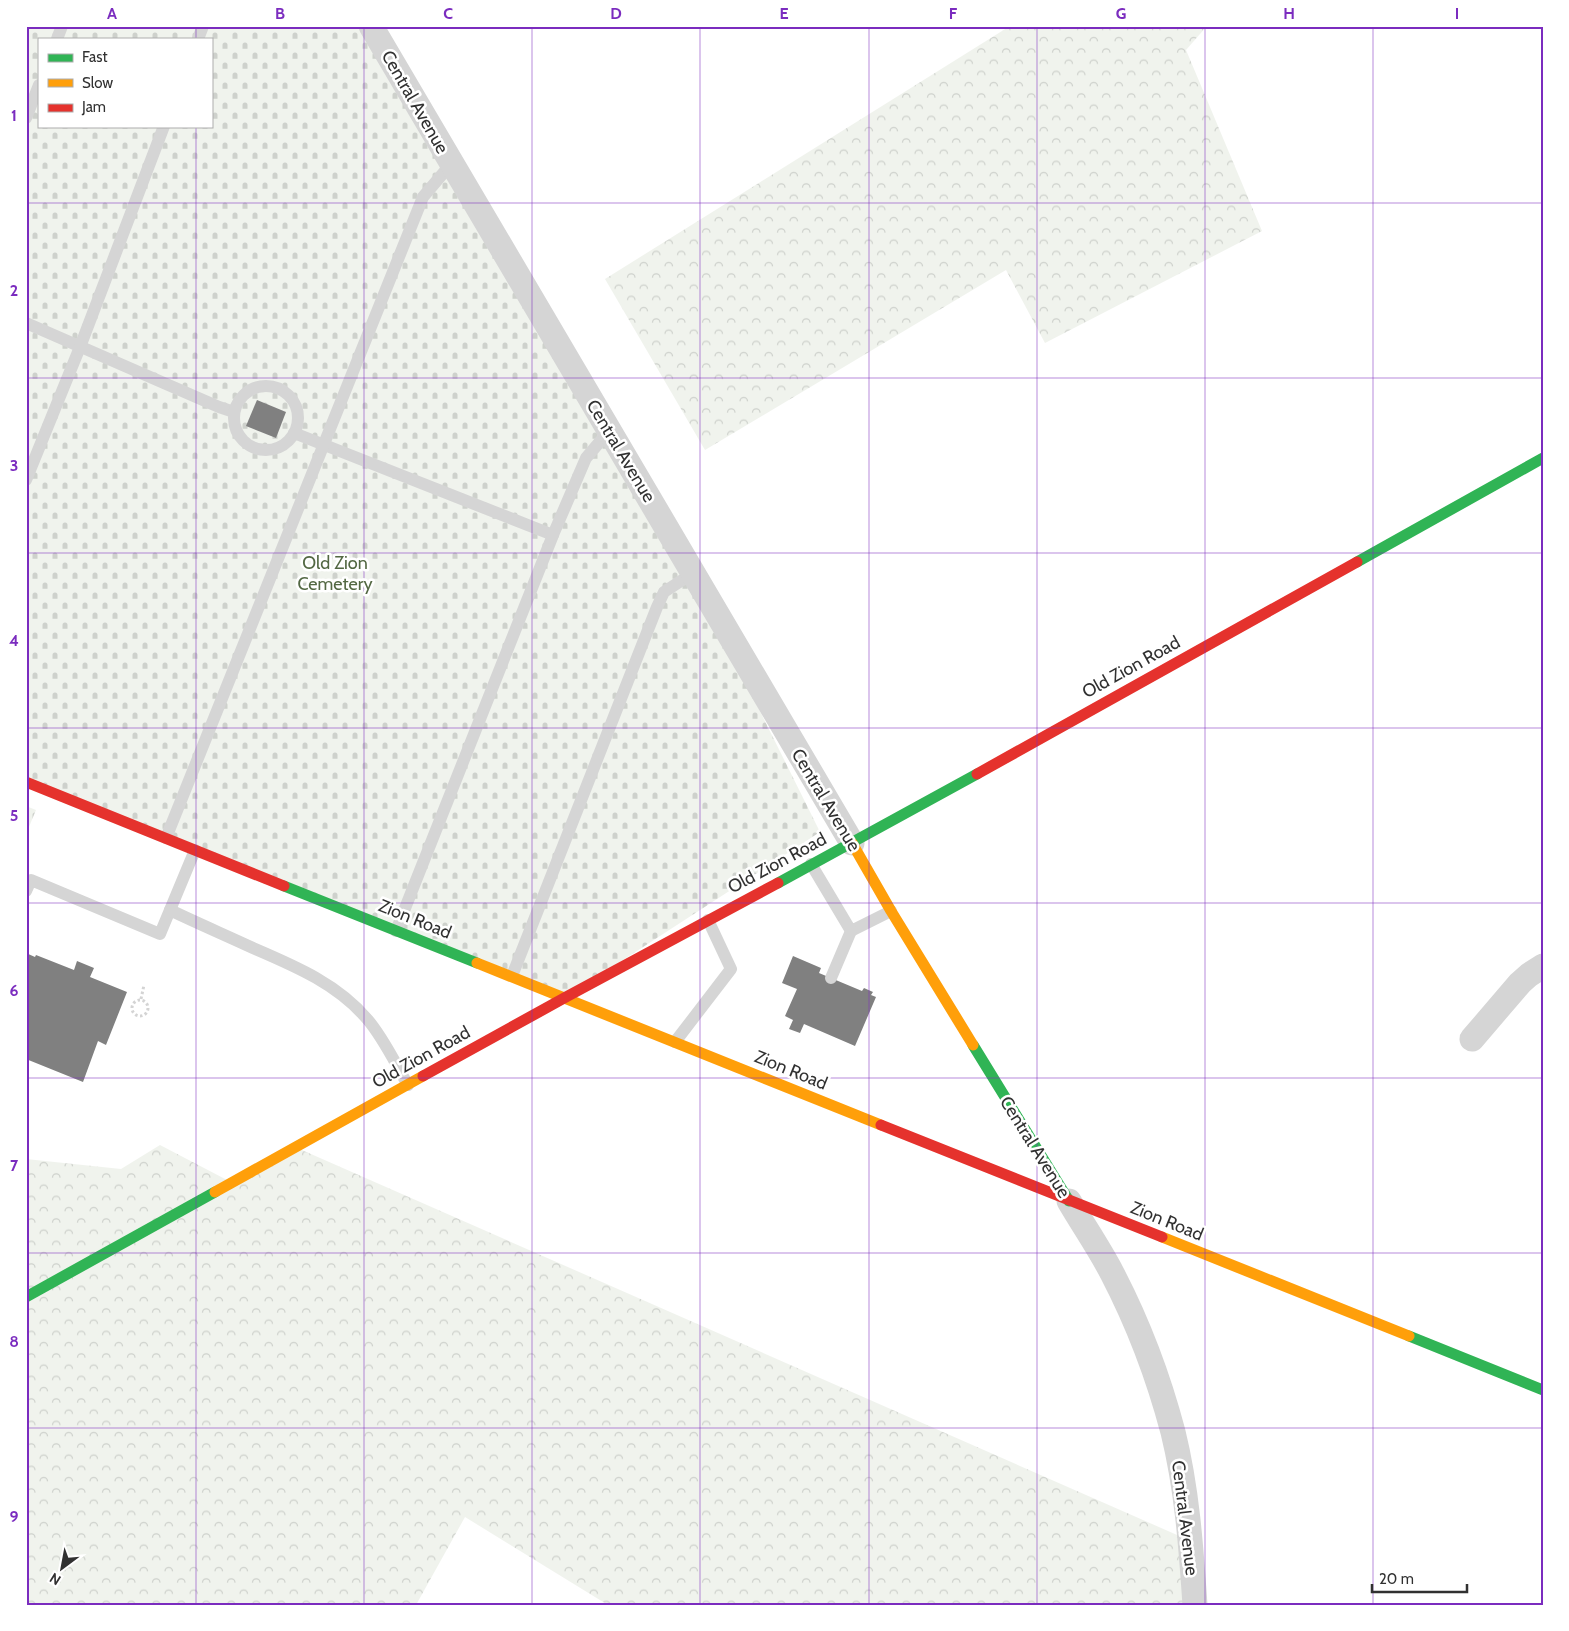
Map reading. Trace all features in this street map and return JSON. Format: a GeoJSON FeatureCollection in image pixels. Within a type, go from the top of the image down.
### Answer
{"type":"FeatureCollection","features":[{"type":"Feature","properties":{"kind":"street","name":"Central Avenue"},"geometry":{"type":"LineString","coordinates":[[371,26],[891,911],[1111,1272],[1124,1298],[1164,1401],[1173,1432],[1190,1526],[1195,1605]]}},
{"type":"Feature","properties":{"kind":"street","name":"Old Zion Road"},"geometry":{"type":"LineString","coordinates":[[26,1297],[566,998],[810,864],[852,843],[1543,458]]}},
{"type":"Feature","properties":{"kind":"street","name":"Zion Road"},"geometry":{"type":"LineString","coordinates":[[26,782],[1543,1390]]}},
{"type":"Feature","properties":{"kind":"street"},"geometry":{"type":"LineString","coordinates":[[1472,1039],[1520,983],[1543,966]]}},
{"type":"Feature","properties":{"kind":"lane"},"geometry":{"type":"LineString","coordinates":[[57,38],[62,26]]}},
{"type":"Feature","properties":{"kind":"lane"},"geometry":{"type":"LineString","coordinates":[[198,38],[203,26]]}},
{"type":"Feature","properties":{"kind":"lane"},"geometry":{"type":"LineString","coordinates":[[26,118],[38,88]]}},
{"type":"Feature","properties":{"kind":"lane"},"geometry":{"type":"LineString","coordinates":[[26,480],[80,347],[163,128]]}},
{"type":"Feature","properties":{"kind":"lane"},"geometry":{"type":"LineString","coordinates":[[166,838],[423,197],[451,164]]}},
{"type":"Feature","properties":{"kind":"lane"},"geometry":{"type":"LineString","coordinates":[[26,323],[234,412]]}},
{"type":"Feature","properties":{"kind":"lane"},"geometry":{"type":"LineString","coordinates":[[265,386],[276,388],[286,394],[293,402],[297,423],[294,433],[280,447],[270,450],[255,448],[242,440],[236,432],[234,412],[238,402],[254,388],[265,386]]}},
{"type":"Feature","properties":{"kind":"lane"},"geometry":{"type":"LineString","coordinates":[[396,931],[553,535],[586,458],[609,431]]}},
{"type":"Feature","properties":{"kind":"lane"},"geometry":{"type":"LineString","coordinates":[[294,433],[553,535]]}},
{"type":"Feature","properties":{"kind":"lane"},"geometry":{"type":"LineString","coordinates":[[512,976],[657,607],[664,592],[693,573]]}},
{"type":"Feature","properties":{"kind":"lane"},"geometry":{"type":"LineString","coordinates":[[26,891],[30,880],[160,934],[195,850]]}},
{"type":"Feature","properties":{"kind":"lane"},"geometry":{"type":"LineString","coordinates":[[810,864],[852,931]]}},
{"type":"Feature","properties":{"kind":"lane"},"geometry":{"type":"LineString","coordinates":[[170,910],[287,963],[332,987],[367,1019],[377,1032],[408,1085]]}},
{"type":"Feature","properties":{"kind":"lane"},"geometry":{"type":"LineString","coordinates":[[830,978],[852,931],[891,911]]}},
{"type":"Feature","properties":{"kind":"lane"},"geometry":{"type":"LineString","coordinates":[[676,1042],[730,969],[708,920]]}},
{"type":"Feature","properties":{"kind":"path"},"geometry":{"type":"LineString","coordinates":[[140,999],[146,1002],[148,1007],[147,1012],[141,1016],[134,1013],[132,1008],[133,1003],[140,999],[144,985]]}},
{"type":"Feature","properties":{"kind":"green space","name":"Old Zion Cemetery"},"geometry":{"type":"Polygon","coordinates":[[[26,26],[371,26],[679,548],[820,832],[566,997],[26,782],[26,26]]]}},
{"type":"Feature","properties":{"kind":"green space"},"geometry":{"type":"Polygon","coordinates":[[[1010,26],[1207,26],[1186,50],[1262,231],[1045,343],[1006,270],[705,450],[605,279],[1010,26]]]}},
{"type":"Feature","properties":{"kind":"green space"},"geometry":{"type":"Polygon","coordinates":[[[26,806],[36,810],[26,834],[26,806]]]}},
{"type":"Feature","properties":{"kind":"green space"},"geometry":{"type":"Polygon","coordinates":[[[160,1145],[227,1180],[295,1147],[1193,1542],[1197,1605],[608,1605],[465,1517],[416,1605],[26,1605],[26,1159],[121,1169],[160,1145]]]}},
{"type":"Feature","properties":{"kind":"building"},"geometry":{"type":"Polygon","coordinates":[[[257,400],[286,412],[276,438],[246,426],[257,400]]]}},
{"type":"Feature","properties":{"kind":"building"},"geometry":{"type":"Polygon","coordinates":[[[26,953],[74,970],[77,961],[94,968],[90,977],[127,992],[106,1045],[98,1041],[83,1082],[26,1059],[26,953]]]}},
{"type":"Feature","properties":{"kind":"building"},"geometry":{"type":"Polygon","coordinates":[[[793,956],[821,968],[819,973],[862,991],[864,988],[873,992],[871,995],[876,997],[855,1046],[804,1024],[800,1033],[789,1029],[793,1020],[785,1016],[797,989],[782,983],[793,956]]]}},
{"type":"Feature","properties":{"kind":"traffic: fast"},"geometry":{"type":"LineString","coordinates":[[1357,562],[1543,458]]}},
{"type":"Feature","properties":{"kind":"traffic: fast"},"geometry":{"type":"LineString","coordinates":[[778,883],[977,774]]}},
{"type":"Feature","properties":{"kind":"traffic: fast"},"geometry":{"type":"LineString","coordinates":[[284,886],[477,963]]}},
{"type":"Feature","properties":{"kind":"traffic: fast"},"geometry":{"type":"LineString","coordinates":[[973,1045],[1069,1201]]}},
{"type":"Feature","properties":{"kind":"traffic: fast"},"geometry":{"type":"LineString","coordinates":[[26,1297],[215,1192]]}},
{"type":"Feature","properties":{"kind":"traffic: fast"},"geometry":{"type":"LineString","coordinates":[[1409,1336],[1543,1390]]}},
{"type":"Feature","properties":{"kind":"traffic: slow"},"geometry":{"type":"LineString","coordinates":[[852,843],[973,1045]]}},
{"type":"Feature","properties":{"kind":"traffic: slow"},"geometry":{"type":"LineString","coordinates":[[477,963],[881,1125]]}},
{"type":"Feature","properties":{"kind":"traffic: slow"},"geometry":{"type":"LineString","coordinates":[[215,1192],[423,1076]]}},
{"type":"Feature","properties":{"kind":"traffic: slow"},"geometry":{"type":"LineString","coordinates":[[1162,1237],[1409,1336]]}},
{"type":"Feature","properties":{"kind":"traffic: jam"},"geometry":{"type":"LineString","coordinates":[[977,774],[1357,562]]}},
{"type":"Feature","properties":{"kind":"traffic: jam"},"geometry":{"type":"LineString","coordinates":[[26,782],[284,886]]}},
{"type":"Feature","properties":{"kind":"traffic: jam"},"geometry":{"type":"LineString","coordinates":[[423,1076],[778,883]]}},
{"type":"Feature","properties":{"kind":"traffic: jam"},"geometry":{"type":"LineString","coordinates":[[881,1125],[1162,1237]]}}]}
